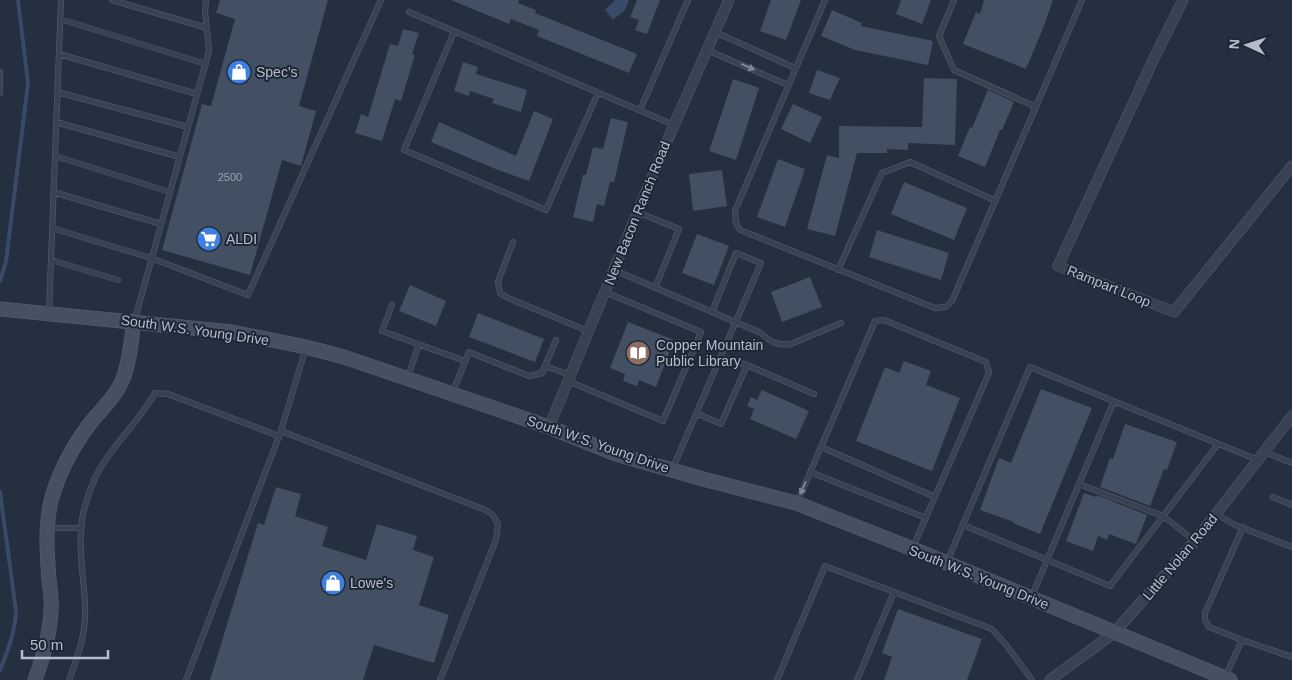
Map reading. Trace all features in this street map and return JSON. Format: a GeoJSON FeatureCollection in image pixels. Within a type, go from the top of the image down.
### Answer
{"type":"FeatureCollection","features":[{"type":"Feature","properties":{"kind":"main road","name":"South W.S. Young Drive"},"geometry":{"type":"LineString","coordinates":[[0,309],[232,332],[344,357],[550,427],[616,454],[796,504],[947,563],[1228,679]]}},
{"type":"Feature","properties":{"kind":"main road"},"geometry":{"type":"LineString","coordinates":[[35,680],[45,651],[52,608],[46,547],[47,528],[57,481],[70,454],[88,426],[122,382],[129,362],[134,321]]}},
{"type":"Feature","properties":{"kind":"street","name":"New Bacon Ranch Road"},"geometry":{"type":"LineString","coordinates":[[550,427],[637,212],[729,0]]}},
{"type":"Feature","properties":{"kind":"street","name":"Rampart Loop"},"geometry":{"type":"LineString","coordinates":[[1183,0],[1058,266],[1174,312],[1292,166]]}},
{"type":"Feature","properties":{"kind":"street","name":"Little Nolan Road"},"geometry":{"type":"LineString","coordinates":[[1050,680],[1114,633],[1195,541],[1292,416]]}},
{"type":"Feature","properties":{"kind":"lane"},"geometry":{"type":"LineString","coordinates":[[49,313],[61,0]]}},
{"type":"Feature","properties":{"kind":"lane"},"geometry":{"type":"LineString","coordinates":[[112,0],[207,28]]}},
{"type":"Feature","properties":{"kind":"lane"},"geometry":{"type":"LineString","coordinates":[[134,321],[209,51],[205,10],[206,0]]}},
{"type":"Feature","properties":{"kind":"lane"},"geometry":{"type":"LineString","coordinates":[[52,228],[151,258],[248,295],[381,0]]}},
{"type":"Feature","properties":{"kind":"lane"},"geometry":{"type":"LineString","coordinates":[[640,110],[688,0]]}},
{"type":"Feature","properties":{"kind":"lane"},"geometry":{"type":"LineString","coordinates":[[825,0],[735,211],[736,223],[740,230],[935,308],[946,307],[952,301],[1082,0]]}},
{"type":"Feature","properties":{"kind":"lane"},"geometry":{"type":"LineString","coordinates":[[954,0],[939,36],[954,70],[1036,107]]}},
{"type":"Feature","properties":{"kind":"lane"},"geometry":{"type":"LineString","coordinates":[[409,12],[674,125]]}},
{"type":"Feature","properties":{"kind":"lane"},"geometry":{"type":"LineString","coordinates":[[60,19],[206,64]]}},
{"type":"Feature","properties":{"kind":"lane"},"geometry":{"type":"LineString","coordinates":[[454,32],[404,150],[546,210],[598,93]]}},
{"type":"Feature","properties":{"kind":"lane"},"geometry":{"type":"LineString","coordinates":[[715,32],[795,68]]}},
{"type":"Feature","properties":{"kind":"lane"},"geometry":{"type":"LineString","coordinates":[[707,50],[788,85]]}},
{"type":"Feature","properties":{"kind":"lane"},"geometry":{"type":"LineString","coordinates":[[59,54],[198,94]]}},
{"type":"Feature","properties":{"kind":"lane"},"geometry":{"type":"LineString","coordinates":[[0,72],[0,93]]}},
{"type":"Feature","properties":{"kind":"lane"},"geometry":{"type":"LineString","coordinates":[[57,92],[188,127]]}},
{"type":"Feature","properties":{"kind":"lane"},"geometry":{"type":"LineString","coordinates":[[56,122],[180,157]]}},
{"type":"Feature","properties":{"kind":"lane"},"geometry":{"type":"LineString","coordinates":[[55,156],[170,192]]}},
{"type":"Feature","properties":{"kind":"lane"},"geometry":{"type":"LineString","coordinates":[[838,270],[882,173],[910,162],[996,201]]}},
{"type":"Feature","properties":{"kind":"lane"},"geometry":{"type":"LineString","coordinates":[[53,192],[161,224]]}},
{"type":"Feature","properties":{"kind":"lane"},"geometry":{"type":"LineString","coordinates":[[637,212],[679,229],[655,288]]}},
{"type":"Feature","properties":{"kind":"lane"},"geometry":{"type":"LineString","coordinates":[[513,242],[498,282],[500,293],[589,331]]}},
{"type":"Feature","properties":{"kind":"lane"},"geometry":{"type":"LineString","coordinates":[[672,470],[761,263],[736,254],[712,312]]}},
{"type":"Feature","properties":{"kind":"lane"},"geometry":{"type":"LineString","coordinates":[[51,260],[118,280]]}},
{"type":"Feature","properties":{"kind":"lane"},"geometry":{"type":"LineString","coordinates":[[614,270],[761,333],[772,343],[791,344],[841,323]]}},
{"type":"Feature","properties":{"kind":"lane"},"geometry":{"type":"LineString","coordinates":[[545,366],[663,421],[701,332],[604,292]]}},
{"type":"Feature","properties":{"kind":"lane"},"geometry":{"type":"LineString","coordinates":[[392,305],[382,331],[465,361]]}},
{"type":"Feature","properties":{"kind":"lane"},"geometry":{"type":"LineString","coordinates":[[796,504],[875,321],[884,320],[986,362],[989,373],[912,549]]}},
{"type":"Feature","properties":{"kind":"lane"},"geometry":{"type":"LineString","coordinates":[[452,394],[469,352],[529,376],[542,373],[556,340]]}},
{"type":"Feature","properties":{"kind":"lane"},"geometry":{"type":"LineString","coordinates":[[407,379],[419,344]]}},
{"type":"Feature","properties":{"kind":"lane"},"geometry":{"type":"LineString","coordinates":[[186,680],[280,433],[306,347]]}},
{"type":"Feature","properties":{"kind":"lane"},"geometry":{"type":"LineString","coordinates":[[720,357],[747,365],[814,394]]}},
{"type":"Feature","properties":{"kind":"lane"},"geometry":{"type":"LineString","coordinates":[[696,413],[721,424],[747,365]]}},
{"type":"Feature","properties":{"kind":"lane"},"geometry":{"type":"LineString","coordinates":[[947,563],[1030,367],[1218,444],[1292,463]]}},
{"type":"Feature","properties":{"kind":"lane"},"geometry":{"type":"LineString","coordinates":[[70,680],[84,633],[85,606],[82,568],[82,528],[86,502],[99,470],[142,415],[155,394],[168,394],[280,433],[492,514],[498,524],[496,540],[440,680]]}},
{"type":"Feature","properties":{"kind":"lane"},"geometry":{"type":"LineString","coordinates":[[1031,598],[1114,401]]}},
{"type":"Feature","properties":{"kind":"lane"},"geometry":{"type":"LineString","coordinates":[[963,525],[1110,586],[1218,444]]}},
{"type":"Feature","properties":{"kind":"lane"},"geometry":{"type":"LineString","coordinates":[[820,447],[935,497]]}},
{"type":"Feature","properties":{"kind":"lane"},"geometry":{"type":"LineString","coordinates":[[810,472],[926,518]]}},
{"type":"Feature","properties":{"kind":"lane"},"geometry":{"type":"LineString","coordinates":[[1079,484],[1162,516],[1195,541]]}},
{"type":"Feature","properties":{"kind":"lane"},"geometry":{"type":"LineString","coordinates":[[1273,497],[1292,505]]}},
{"type":"Feature","properties":{"kind":"lane"},"geometry":{"type":"LineString","coordinates":[[1216,514],[1235,525],[1292,547]]}},
{"type":"Feature","properties":{"kind":"lane"},"geometry":{"type":"LineString","coordinates":[[1243,527],[1205,613],[1205,620],[1209,627],[1292,657]]}},
{"type":"Feature","properties":{"kind":"lane"},"geometry":{"type":"LineString","coordinates":[[47,528],[82,528]]}},
{"type":"Feature","properties":{"kind":"lane"},"geometry":{"type":"LineString","coordinates":[[777,680],[825,566],[992,629],[1032,680]]}},
{"type":"Feature","properties":{"kind":"lane"},"geometry":{"type":"LineString","coordinates":[[857,680],[894,592]]}},
{"type":"Feature","properties":{"kind":"lane"},"geometry":{"type":"LineString","coordinates":[[1228,679],[1242,640]]}},
{"type":"Feature","properties":{"kind":"water"},"geometry":{"type":"Polygon","coordinates":[[[615,0],[629,0],[625,10],[613,20],[605,10],[615,0]]]}},
{"type":"Feature","properties":{"kind":"building"},"geometry":{"type":"Polygon","coordinates":[[[220,0],[328,0],[299,106],[316,111],[301,166],[282,160],[250,275],[162,250],[202,104],[211,106],[235,19],[216,13],[220,0]]]}},
{"type":"Feature","properties":{"kind":"building"},"geometry":{"type":"Polygon","coordinates":[[[451,0],[519,0],[518,3],[536,10],[535,13],[637,54],[629,73],[537,36],[539,30],[511,19],[509,24],[451,0]]]}},
{"type":"Feature","properties":{"kind":"building"},"geometry":{"type":"Polygon","coordinates":[[[637,0],[660,0],[647,34],[635,30],[639,20],[630,17],[637,0]]]}},
{"type":"Feature","properties":{"kind":"building"},"geometry":{"type":"Polygon","coordinates":[[[771,0],[801,0],[786,40],[760,31],[771,0]]]}},
{"type":"Feature","properties":{"kind":"building"},"geometry":{"type":"Polygon","coordinates":[[[901,0],[931,0],[922,24],[896,14],[901,0]]]}},
{"type":"Feature","properties":{"kind":"building"},"geometry":{"type":"Polygon","coordinates":[[[984,0],[1053,0],[1026,69],[963,44],[976,12],[980,14],[984,0]]]}},
{"type":"Feature","properties":{"kind":"building"},"geometry":{"type":"Polygon","coordinates":[[[832,10],[862,23],[861,26],[933,41],[928,65],[855,50],[821,36],[832,10]]]}},
{"type":"Feature","properties":{"kind":"building"},"geometry":{"type":"Polygon","coordinates":[[[403,29],[419,33],[412,54],[415,55],[401,101],[395,99],[382,141],[355,133],[361,114],[368,117],[390,44],[398,46],[403,29]]]}},
{"type":"Feature","properties":{"kind":"building"},"geometry":{"type":"Polygon","coordinates":[[[463,62],[478,67],[476,74],[527,90],[521,112],[492,103],[494,99],[470,91],[469,96],[454,91],[463,62]]]}},
{"type":"Feature","properties":{"kind":"building"},"geometry":{"type":"Polygon","coordinates":[[[817,70],[840,78],[830,100],[809,93],[817,70]]]}},
{"type":"Feature","properties":{"kind":"building"},"geometry":{"type":"Polygon","coordinates":[[[924,78],[957,79],[955,145],[908,143],[908,150],[887,149],[887,153],[857,153],[835,236],[807,229],[827,155],[839,158],[839,126],[922,127],[924,78]]]}},
{"type":"Feature","properties":{"kind":"building"},"geometry":{"type":"Polygon","coordinates":[[[733,79],[759,88],[736,160],[709,151],[733,79]]]}},
{"type":"Feature","properties":{"kind":"building"},"geometry":{"type":"Polygon","coordinates":[[[988,90],[1014,102],[985,167],[958,156],[988,90]]]}},
{"type":"Feature","properties":{"kind":"building"},"geometry":{"type":"Polygon","coordinates":[[[793,104],[822,117],[810,143],[781,129],[793,104]]]}},
{"type":"Feature","properties":{"kind":"building"},"geometry":{"type":"Polygon","coordinates":[[[534,111],[553,119],[529,181],[431,142],[439,122],[516,156],[534,111]]]}},
{"type":"Feature","properties":{"kind":"building"},"geometry":{"type":"Polygon","coordinates":[[[611,118],[628,122],[614,182],[610,182],[604,206],[597,204],[593,222],[573,217],[583,175],[586,175],[593,147],[603,149],[611,118]]]}},
{"type":"Feature","properties":{"kind":"building"},"geometry":{"type":"Polygon","coordinates":[[[778,159],[805,169],[785,227],[757,217],[778,159]]]}},
{"type":"Feature","properties":{"kind":"building"},"geometry":{"type":"Polygon","coordinates":[[[722,170],[727,206],[693,211],[689,174],[722,170]]]}},
{"type":"Feature","properties":{"kind":"building"},"geometry":{"type":"Polygon","coordinates":[[[904,182],[967,208],[954,240],[891,214],[904,182]]]}},
{"type":"Feature","properties":{"kind":"building"},"geometry":{"type":"Polygon","coordinates":[[[877,230],[949,253],[941,280],[869,257],[877,230]]]}},
{"type":"Feature","properties":{"kind":"building"},"geometry":{"type":"Polygon","coordinates":[[[697,234],[729,246],[714,285],[682,273],[697,234]]]}},
{"type":"Feature","properties":{"kind":"building"},"geometry":{"type":"Polygon","coordinates":[[[810,277],[822,307],[782,322],[771,292],[810,277]]]}},
{"type":"Feature","properties":{"kind":"building"},"geometry":{"type":"Polygon","coordinates":[[[410,285],[446,301],[436,326],[399,311],[410,285]]]}},
{"type":"Feature","properties":{"kind":"building"},"geometry":{"type":"Polygon","coordinates":[[[478,313],[544,339],[535,362],[469,337],[478,313]]]}},
{"type":"Feature","properties":{"kind":"building"},"geometry":{"type":"Polygon","coordinates":[[[628,322],[674,340],[656,387],[639,380],[637,386],[623,381],[625,374],[610,368],[628,322]]]}},
{"type":"Feature","properties":{"kind":"building"},"geometry":{"type":"Polygon","coordinates":[[[904,361],[931,371],[926,385],[960,398],[932,471],[856,441],[885,367],[899,373],[904,361]]]}},
{"type":"Feature","properties":{"kind":"building"},"geometry":{"type":"Polygon","coordinates":[[[1041,389],[1092,408],[1040,534],[980,510],[999,458],[1011,463],[1041,389]]]}},
{"type":"Feature","properties":{"kind":"building"},"geometry":{"type":"Polygon","coordinates":[[[762,390],[809,411],[796,439],[750,419],[754,409],[747,406],[751,397],[757,400],[762,390]]]}},
{"type":"Feature","properties":{"kind":"building"},"geometry":{"type":"Polygon","coordinates":[[[1125,424],[1177,442],[1167,470],[1164,469],[1150,506],[1100,487],[1110,458],[1113,459],[1125,424]]]}},
{"type":"Feature","properties":{"kind":"building","name":"Lowe's"},"geometry":{"type":"Polygon","coordinates":[[[276,487],[301,494],[295,516],[328,527],[322,546],[366,560],[377,524],[417,536],[413,550],[434,557],[419,605],[449,615],[434,663],[374,645],[363,680],[210,680],[258,523],[264,525],[276,487]]]}},
{"type":"Feature","properties":{"kind":"building"},"geometry":{"type":"Polygon","coordinates":[[[1084,493],[1096,497],[1097,495],[1147,515],[1136,544],[1109,534],[1107,540],[1098,536],[1093,551],[1066,541],[1084,493]]]}},
{"type":"Feature","properties":{"kind":"building"},"geometry":{"type":"Polygon","coordinates":[[[898,609],[982,639],[967,680],[884,680],[892,657],[882,653],[898,609]]]}},
{"type":"Feature","properties":{"kind":"waterway"},"geometry":{"type":"LineString","coordinates":[[0,281],[6,262],[28,83],[18,0]]}},
{"type":"Feature","properties":{"kind":"waterway"},"geometry":{"type":"LineString","coordinates":[[0,492],[16,611],[13,634],[0,670]]}},
{"type":"Feature","properties":{"kind":"place","name":"Spec's"},"geometry":{"type":"Point","coordinates":[239,72]}},
{"type":"Feature","properties":{"kind":"place","name":"ALDI"},"geometry":{"type":"Point","coordinates":[209,239]}},
{"type":"Feature","properties":{"kind":"place","name":"Copper Mountain Public Library"},"geometry":{"type":"Point","coordinates":[638,353]}},
{"type":"Feature","properties":{"kind":"place","name":"Lowe's"},"geometry":{"type":"Point","coordinates":[333,583]}}]}
